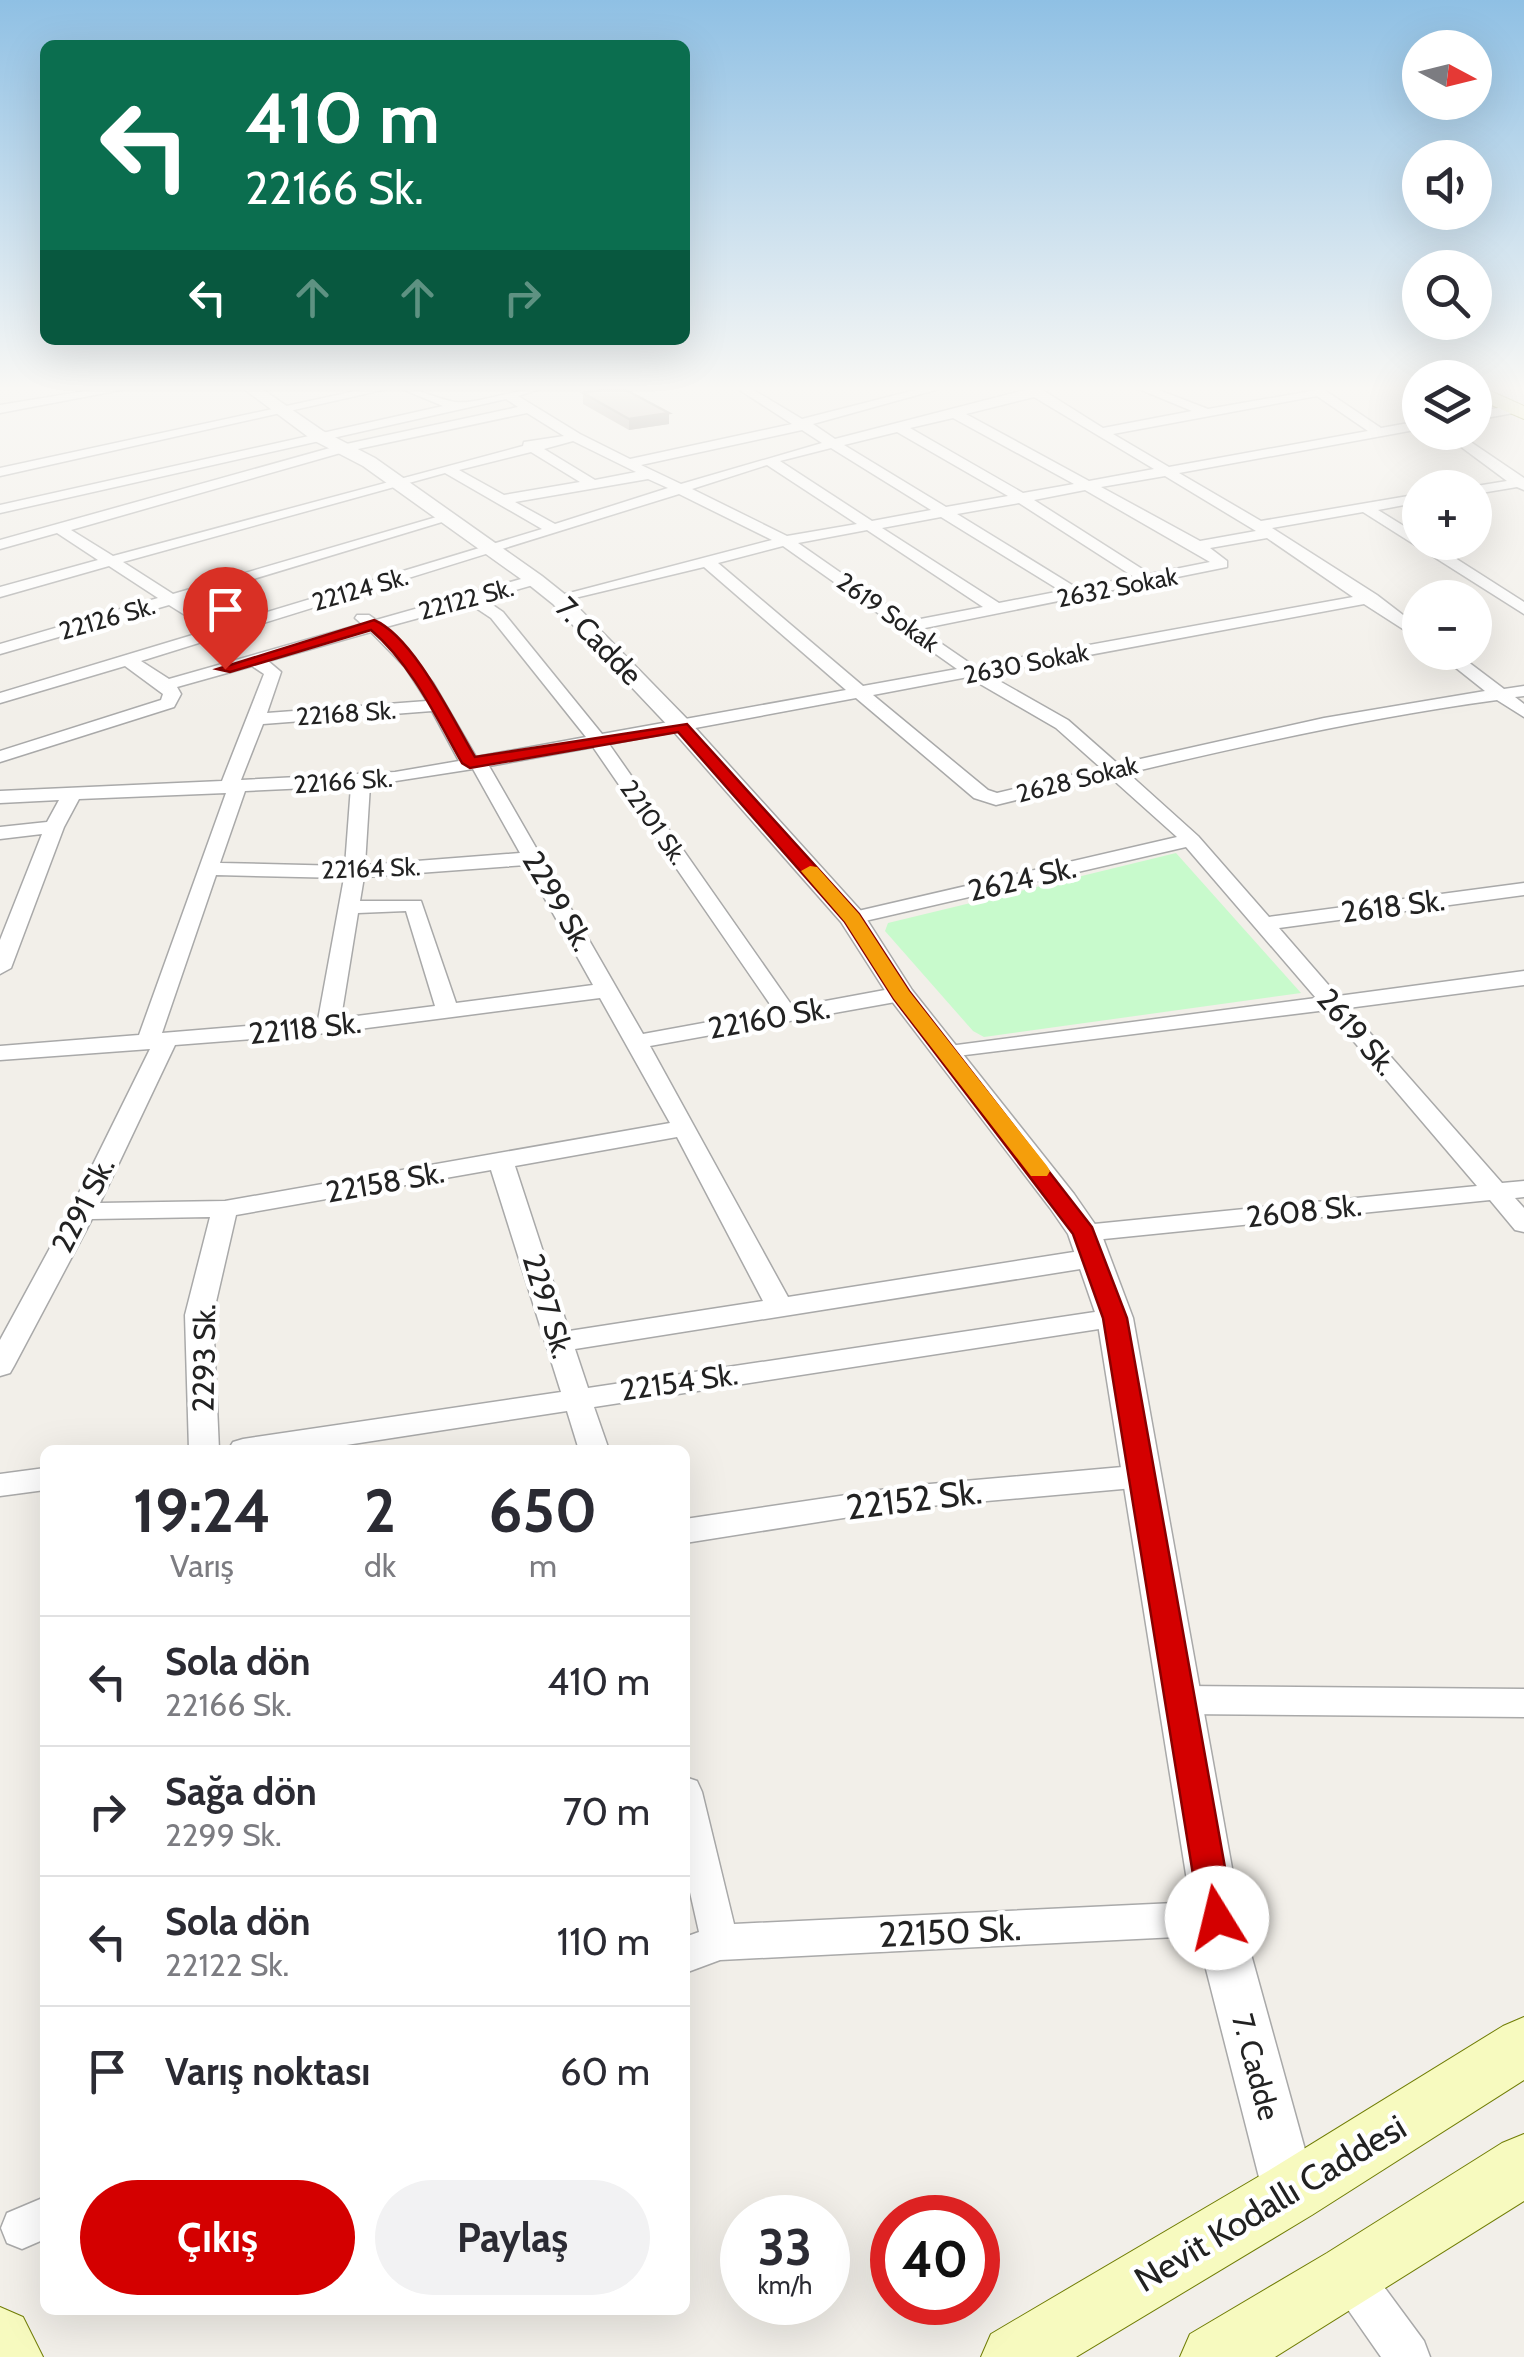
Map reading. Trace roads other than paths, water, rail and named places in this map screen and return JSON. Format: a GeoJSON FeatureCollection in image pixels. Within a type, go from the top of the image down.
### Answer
{"type":"FeatureCollection","features":[{"type":"Feature","properties":{"kind":"main road","name":"Nevit Kodallı Caddesi"},"geometry":{"type":"LineString","coordinates":[[1014,2357],[1290,2193],[1524,2046]]}},
{"type":"Feature","properties":{"kind":"main road"},"geometry":{"type":"LineString","coordinates":[[1214,2357],[1524,2166]]}},
{"type":"Feature","properties":{"kind":"main road"},"geometry":{"type":"LineString","coordinates":[[0,2340],[10,2357]]}},
{"type":"Feature","properties":{"kind":"street"},"geometry":{"type":"LineString","coordinates":[[0,509],[49,499]]}},
{"type":"Feature","properties":{"kind":"street"},"geometry":{"type":"LineString","coordinates":[[0,545],[153,499]]}},
{"type":"Feature","properties":{"kind":"street"},"geometry":{"type":"LineString","coordinates":[[0,592],[334,499]]}},
{"type":"Feature","properties":{"kind":"street","name":"7. Cadde"},"geometry":{"type":"LineString","coordinates":[[417,499],[548,590],[682,727],[852,918],[901,994],[1088,1245],[1115,1318],[1217,1918],[1290,2193]]}},
{"type":"Feature","properties":{"kind":"street"},"geometry":{"type":"LineString","coordinates":[[500,500],[506,499]]}},
{"type":"Feature","properties":{"kind":"street","name":"22124 Sk."},"geometry":{"type":"LineString","coordinates":[[0,698],[491,550],[642,499]]}},
{"type":"Feature","properties":{"kind":"street","name":"2619 Sokak"},"geometry":{"type":"LineString","coordinates":[[706,499],[785,541],[973,673],[1062,724],[1191,840]]}},
{"type":"Feature","properties":{"kind":"street"},"geometry":{"type":"LineString","coordinates":[[831,499],[1000,610]]}},
{"type":"Feature","properties":{"kind":"street"},"geometry":{"type":"LineString","coordinates":[[925,499],[1078,595]]}},
{"type":"Feature","properties":{"kind":"street","name":"22122 Sk."},"geometry":{"type":"LineString","coordinates":[[0,757],[168,702],[172,694],[167,685],[469,596],[548,590],[708,563],[785,541],[1004,499]]}},
{"type":"Feature","properties":{"kind":"street"},"geometry":{"type":"LineString","coordinates":[[1023,499],[1149,580]]}},
{"type":"Feature","properties":{"kind":"street"},"geometry":{"type":"LineString","coordinates":[[1109,499],[1198,546]]}},
{"type":"Feature","properties":{"kind":"street"},"geometry":{"type":"LineString","coordinates":[[1215,499],[1402,622]]}},
{"type":"Feature","properties":{"kind":"street"},"geometry":{"type":"LineString","coordinates":[[500,500],[553,529]]}},
{"type":"Feature","properties":{"kind":"street","name":"2632 Sokak"},"geometry":{"type":"LineString","coordinates":[[1198,546],[1402,501]]}},
{"type":"Feature","properties":{"kind":"street"},"geometry":{"type":"LineString","coordinates":[[1366,508],[1524,609]]}},
{"type":"Feature","properties":{"kind":"street","name":"22126 Sk."},"geometry":{"type":"LineString","coordinates":[[0,649],[445,519]]}},
{"type":"Feature","properties":{"kind":"street"},"geometry":{"type":"LineString","coordinates":[[60,529],[220,630]]}},
{"type":"Feature","properties":{"kind":"street","name":"2632 Sokak"},"geometry":{"type":"LineString","coordinates":[[910,626],[1222,564],[1198,546]]}},
{"type":"Feature","properties":{"kind":"street","name":"2628 Sokak"},"geometry":{"type":"LineString","coordinates":[[708,563],[981,794],[996,799],[1114,768],[1303,728],[1524,691]]}},
{"type":"Feature","properties":{"kind":"street","name":"22101 Sk."},"geometry":{"type":"LineString","coordinates":[[469,596],[497,614],[597,740],[788,1014]]}},
{"type":"Feature","properties":{"kind":"street","name":"2630 Sokak"},"geometry":{"type":"LineString","coordinates":[[682,727],[1370,598]]}},
{"type":"Feature","properties":{"kind":"street","name":"2299 Sk."},"geometry":{"type":"LineString","coordinates":[[328,599],[374,624],[393,640],[474,762],[534,858],[779,1306]]}},
{"type":"Feature","properties":{"kind":"street"},"geometry":{"type":"LineString","coordinates":[[124,658],[167,685]]}},
{"type":"Feature","properties":{"kind":"street","name":"2291 Sk."},"geometry":{"type":"LineString","coordinates":[[0,1366],[83,1211],[156,1042],[232,788],[273,672],[254,660]]}},
{"type":"Feature","properties":{"kind":"street"},"geometry":{"type":"LineString","coordinates":[[1468,670],[1524,712]]}},
{"type":"Feature","properties":{"kind":"street","name":"22168 Sk."},"geometry":{"type":"LineString","coordinates":[[256,718],[436,706]]}},
{"type":"Feature","properties":{"kind":"street","name":"22166 Sk."},"geometry":{"type":"LineString","coordinates":[[0,797],[362,782],[682,727]]}},
{"type":"Feature","properties":{"kind":"street"},"geometry":{"type":"LineString","coordinates":[[328,1026],[356,872],[362,782]]}},
{"type":"Feature","properties":{"kind":"street"},"geometry":{"type":"LineString","coordinates":[[0,968],[54,827],[72,794]]}},
{"type":"Feature","properties":{"kind":"street"},"geometry":{"type":"LineString","coordinates":[[0,833],[54,827]]}},
{"type":"Feature","properties":{"kind":"street","name":"2624 Sk."},"geometry":{"type":"LineString","coordinates":[[852,918],[1191,840]]}},
{"type":"Feature","properties":{"kind":"street","name":"2619 Sk."},"geometry":{"type":"LineString","coordinates":[[1191,840],[1524,1224]]}},
{"type":"Feature","properties":{"kind":"street","name":"22164 Sk."},"geometry":{"type":"LineString","coordinates":[[208,868],[356,872],[534,858]]}},
{"type":"Feature","properties":{"kind":"street","name":"2618 Sk."},"geometry":{"type":"LineString","coordinates":[[1263,924],[1524,889]]}},
{"type":"Feature","properties":{"kind":"street"},"geometry":{"type":"LineString","coordinates":[[351,907],[414,905],[447,1010]]}},
{"type":"Feature","properties":{"kind":"street"},"geometry":{"type":"LineString","coordinates":[[948,1053],[1524,978]]}},
{"type":"Feature","properties":{"kind":"street","name":"22118 Sk."},"geometry":{"type":"LineString","coordinates":[[0,1053],[328,1026],[608,990]]}},
{"type":"Feature","properties":{"kind":"street","name":"22160 Sk."},"geometry":{"type":"LineString","coordinates":[[636,1042],[901,994]]}},
{"type":"Feature","properties":{"kind":"street","name":"22158 Sk."},"geometry":{"type":"LineString","coordinates":[[83,1211],[225,1209],[685,1128]]}},
{"type":"Feature","properties":{"kind":"street","name":"2297 Sk."},"geometry":{"type":"LineString","coordinates":[[502,1162],[592,1445]]}},
{"type":"Feature","properties":{"kind":"street","name":"2608 Sk."},"geometry":{"type":"LineString","coordinates":[[562,1342],[779,1306],[1088,1245],[1524,1189]]}},
{"type":"Feature","properties":{"kind":"street","name":"2293 Sk."},"geometry":{"type":"LineString","coordinates":[[204,1445],[199,1314],[225,1209]]}},
{"type":"Feature","properties":{"kind":"street","name":"22154 Sk."},"geometry":{"type":"LineString","coordinates":[[274,1445],[1115,1318]]}},
{"type":"Feature","properties":{"kind":"street","name":"22152 Sk."},"geometry":{"type":"LineString","coordinates":[[690,1530],[907,1497],[1144,1476]]}},
{"type":"Feature","properties":{"kind":"street"},"geometry":{"type":"LineString","coordinates":[[0,1485],[40,1479]]}},
{"type":"Feature","properties":{"kind":"street"},"geometry":{"type":"LineString","coordinates":[[1182,1700],[1524,1703]]}},
{"type":"Feature","properties":{"kind":"street"},"geometry":{"type":"LineString","coordinates":[[690,1813],[720,1942]]}},
{"type":"Feature","properties":{"kind":"street","name":"22150 Sk."},"geometry":{"type":"LineString","coordinates":[[690,1954],[720,1942],[1217,1918]]}},
{"type":"Feature","properties":{"kind":"street"},"geometry":{"type":"LineString","coordinates":[[1350,2276],[1408,2357]]}}]}
